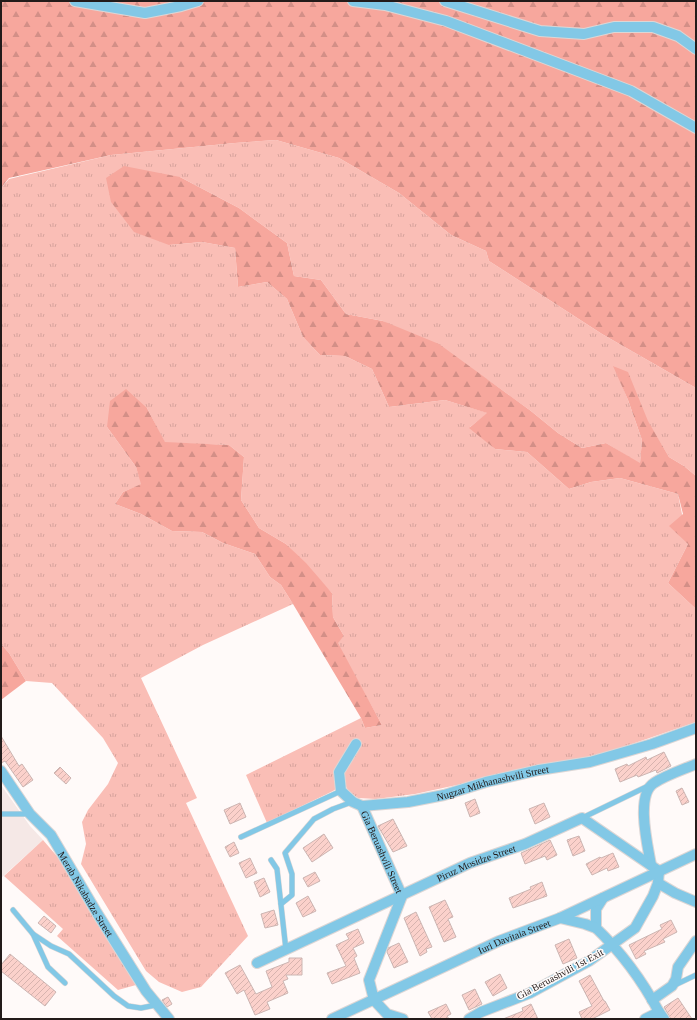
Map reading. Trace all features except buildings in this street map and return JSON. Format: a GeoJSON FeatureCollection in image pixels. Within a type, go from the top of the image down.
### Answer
{"type":"FeatureCollection","features":[{"type":"Feature","properties":{"kind":"street"},"geometry":{"type":"LineString","coordinates":[[75,1],[145,13],[198,1]]}},
{"type":"Feature","properties":{"kind":"street"},"geometry":{"type":"LineString","coordinates":[[353,1],[385,5],[446,21],[631,91],[696,128]]}},
{"type":"Feature","properties":{"kind":"street"},"geometry":{"type":"LineString","coordinates":[[445,1],[540,31],[584,34],[614,27],[653,27],[678,36],[696,49]]}},
{"type":"Feature","properties":{"kind":"street","name":"Nugzar Mikhanashvili Street"},"geometry":{"type":"LineString","coordinates":[[358,804],[408,802],[444,795],[486,782],[539,770],[590,762],[652,744],[696,728]]}},
{"type":"Feature","properties":{"kind":"street"},"geometry":{"type":"LineString","coordinates":[[356,744],[339,772],[341,791],[358,804]]}},
{"type":"Feature","properties":{"kind":"street","name":"Piruz Mosidze Street"},"geometry":{"type":"LineString","coordinates":[[653,783],[696,764]]}},
{"type":"Feature","properties":{"kind":"street","name":"Merab Nikabadze Street"},"geometry":{"type":"LineString","coordinates":[[1,771],[30,814],[51,835],[97,913],[146,991],[169,1019]]}},
{"type":"Feature","properties":{"kind":"street","name":"Gia Beruashvili 1st Exit"},"geometry":{"type":"LineString","coordinates":[[469,1019],[481,1012],[530,993],[589,961],[635,928],[654,896],[658,883],[646,836],[644,812],[646,792],[653,783]]}},
{"type":"Feature","properties":{"kind":"street","name":"Gia Beruashvili Street"},"geometry":{"type":"LineString","coordinates":[[358,804],[402,896],[369,980],[374,1000]]}},
{"type":"Feature","properties":{"kind":"street"},"geometry":{"type":"LineString","coordinates":[[582,818],[655,868]]}},
{"type":"Feature","properties":{"kind":"street","name":"Piruz Mosidze Street"},"geometry":{"type":"LineString","coordinates":[[257,963],[286,951],[470,863],[525,844],[582,818]]}},
{"type":"Feature","properties":{"kind":"street","name":"Iuri Davitaia Street"},"geometry":{"type":"LineString","coordinates":[[332,1019],[499,941],[560,918],[603,898],[655,868],[696,854]]}},
{"type":"Feature","properties":{"kind":"street"},"geometry":{"type":"LineString","coordinates":[[658,883],[675,893],[696,902]]}},
{"type":"Feature","properties":{"kind":"street"},"geometry":{"type":"LineString","coordinates":[[596,928],[596,909],[603,898]]}},
{"type":"Feature","properties":{"kind":"street"},"geometry":{"type":"LineString","coordinates":[[560,918],[596,928],[613,944],[652,1000],[661,1016],[646,1019]]}},
{"type":"Feature","properties":{"kind":"street"},"geometry":{"type":"LineString","coordinates":[[652,1000],[672,986],[676,979],[678,967],[696,941]]}},
{"type":"Feature","properties":{"kind":"street"},"geometry":{"type":"LineString","coordinates":[[374,1000],[387,1014],[403,1019]]}},
{"type":"Feature","properties":{"kind":"lane","name":"Piruz Mosidze Street"},"geometry":{"type":"LineString","coordinates":[[582,818],[653,783]]}},
{"type":"Feature","properties":{"kind":"lane"},"geometry":{"type":"LineString","coordinates":[[241,837],[341,791]]}},
{"type":"Feature","properties":{"kind":"lane"},"geometry":{"type":"LineString","coordinates":[[281,904],[292,895],[292,874],[285,853],[314,819],[333,809],[358,804]]}},
{"type":"Feature","properties":{"kind":"lane"},"geometry":{"type":"LineString","coordinates":[[1,814],[30,814]]}},
{"type":"Feature","properties":{"kind":"lane"},"geometry":{"type":"LineString","coordinates":[[271,860],[277,869],[286,951]]}},
{"type":"Feature","properties":{"kind":"lane"},"geometry":{"type":"LineString","coordinates":[[13,910],[33,934],[48,967],[66,983]]}},
{"type":"Feature","properties":{"kind":"lane"},"geometry":{"type":"LineString","coordinates":[[33,934],[51,946],[69,954],[114,996],[128,1006],[141,1008],[158,1004]]}},
{"type":"Feature","properties":{"kind":"lane"},"geometry":{"type":"LineString","coordinates":[[672,986],[696,975]]}},
{"type":"Feature","properties":{"kind":"shaded area"},"geometry":{"type":"Polygon","coordinates":[[[1,785],[30,826],[43,840],[1,878],[1,785]]]}},
{"type":"Feature","properties":{"kind":"green space"},"geometry":{"type":"Polygon","coordinates":[[[1,1],[696,1],[696,388],[602,334],[489,261],[486,251],[451,235],[399,193],[339,158],[276,140],[235,143],[111,155],[9,178],[1,188],[1,1]]]}},
{"type":"Feature","properties":{"kind":"green space"},"geometry":{"type":"Polygon","coordinates":[[[276,140],[339,158],[399,193],[451,235],[486,251],[489,261],[602,334],[696,388],[696,476],[684,466],[669,457],[614,366],[642,440],[640,464],[606,443],[582,448],[558,433],[531,411],[488,380],[383,321],[346,314],[321,280],[294,276],[287,243],[239,208],[180,177],[169,245],[202,242],[235,248],[238,287],[267,282],[287,299],[303,337],[320,355],[345,356],[372,369],[389,407],[445,400],[488,413],[470,427],[495,449],[527,452],[569,489],[591,482],[620,478],[678,494],[688,544],[668,583],[696,609],[696,722],[597,756],[415,794],[376,799],[358,798],[349,792],[344,783],[333,791],[267,823],[246,775],[361,718],[365,728],[382,725],[337,643],[344,636],[333,617],[332,593],[286,544],[259,528],[241,500],[244,457],[229,445],[165,443],[147,408],[107,427],[136,467],[142,484],[123,492],[115,504],[141,514],[172,531],[202,532],[223,543],[255,554],[270,577],[281,585],[293,604],[203,645],[141,678],[197,798],[186,803],[248,936],[201,987],[182,992],[159,982],[146,971],[81,864],[86,844],[82,822],[88,810],[108,784],[118,763],[103,738],[52,683],[26,681],[9,653],[1,644],[1,188],[9,179],[111,155],[276,140]]]}},
{"type":"Feature","properties":{"kind":"green space"},"geometry":{"type":"Polygon","coordinates":[[[124,166],[180,177],[239,208],[287,243],[294,276],[321,280],[346,314],[383,321],[439,344],[531,411],[558,433],[582,448],[606,443],[640,463],[642,440],[628,400],[613,366],[628,372],[648,421],[669,457],[684,466],[696,476],[696,609],[668,583],[688,544],[669,526],[683,514],[678,494],[620,478],[591,482],[569,489],[527,452],[495,449],[469,428],[487,413],[445,400],[389,407],[372,369],[345,356],[320,355],[303,337],[287,299],[267,282],[238,287],[235,248],[202,242],[169,245],[134,232],[111,202],[106,178],[124,166]]]}},
{"type":"Feature","properties":{"kind":"green space"},"geometry":{"type":"Polygon","coordinates":[[[126,389],[147,408],[165,442],[229,445],[244,457],[241,500],[259,528],[286,544],[306,563],[332,593],[333,617],[344,636],[338,643],[382,725],[365,728],[361,718],[281,585],[270,577],[255,554],[223,543],[202,532],[172,531],[141,514],[115,504],[123,492],[141,484],[136,467],[107,427],[110,401],[126,389]]]}},
{"type":"Feature","properties":{"kind":"green space"},"geometry":{"type":"Polygon","coordinates":[[[1,644],[9,653],[26,681],[1,700],[1,644]]]}},
{"type":"Feature","properties":{"kind":"green space"},"geometry":{"type":"Polygon","coordinates":[[[43,840],[61,861],[136,985],[118,990],[57,936],[63,929],[4,876],[43,840]]]}}]}
